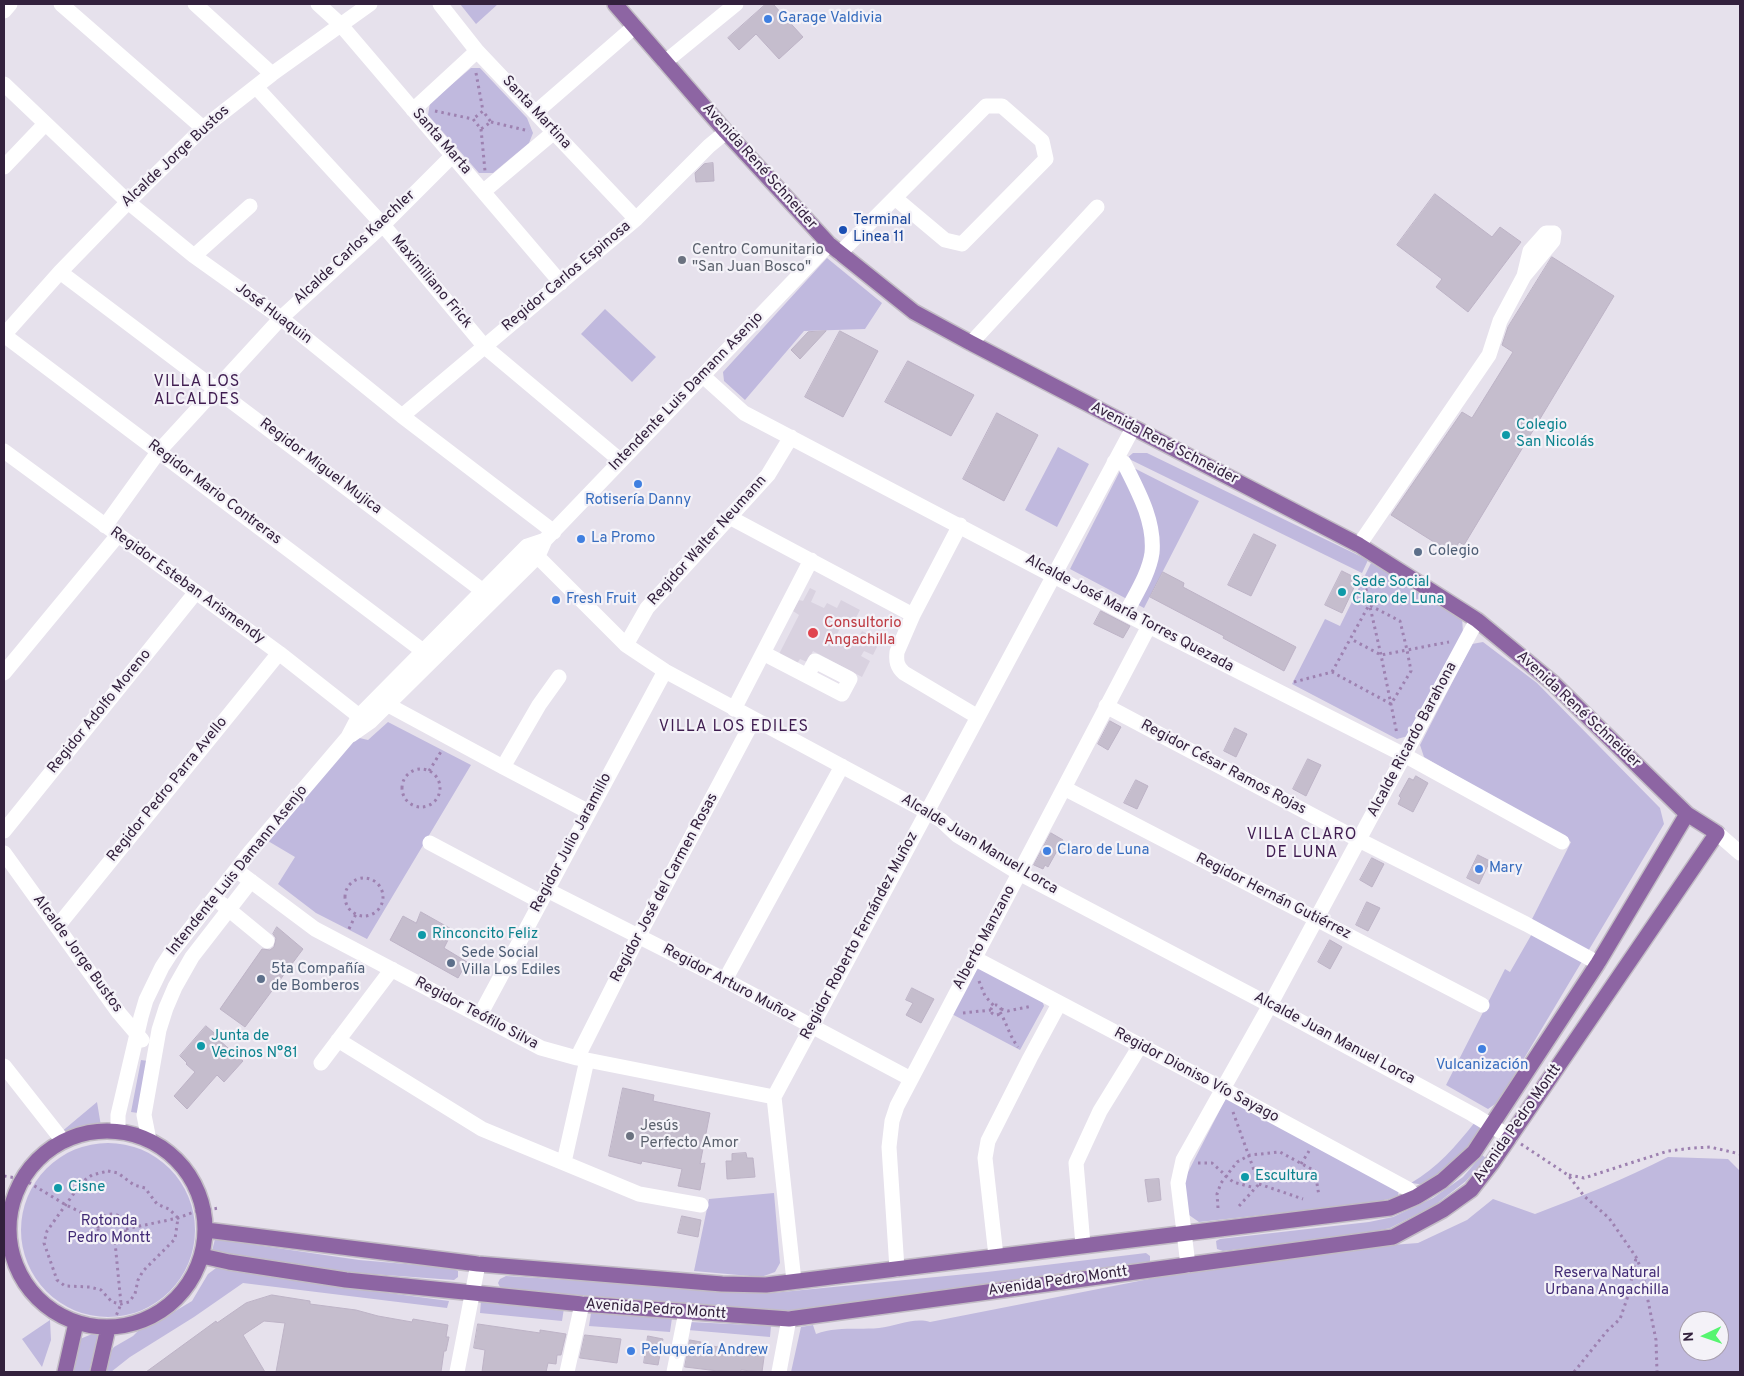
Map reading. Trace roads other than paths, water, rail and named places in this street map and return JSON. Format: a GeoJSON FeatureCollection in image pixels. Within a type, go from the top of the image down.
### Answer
{"type":"FeatureCollection","features":[{"type":"Feature","properties":{"kind":"main road","name":"Avenida René Schneider"},"geometry":{"type":"LineString","coordinates":[[615,4],[726,132],[835,249],[914,312],[971,344],[1359,545],[1477,620],[1553,683],[1687,814],[1717,833]]}},
{"type":"Feature","properties":{"kind":"main road","name":"Avenida Pedro Montt"},"geometry":{"type":"LineString","coordinates":[[206,1230],[478,1264],[722,1284],[766,1285],[1390,1208],[1416,1197],[1442,1181],[1474,1152],[1598,963],[1687,814]]}},
{"type":"Feature","properties":{"kind":"main road","name":"Avenida Pedro Montt"},"geometry":{"type":"LineString","coordinates":[[202,1256],[346,1280],[582,1304],[789,1319],[1393,1237],[1442,1210],[1471,1190],[1510,1137],[1717,833]]}},
{"type":"Feature","properties":{"kind":"main road"},"geometry":{"type":"LineString","coordinates":[[118,1131],[149,1140],[165,1149],[185,1169],[199,1193],[212,1209],[202,1256],[192,1279],[177,1299],[156,1315],[133,1325],[108,1328],[95,1328],[76,1323],[47,1307],[27,1287],[14,1262],[6,1233],[10,1214],[9,1196],[33,1164],[47,1151],[62,1142],[89,1132],[118,1131]]}},
{"type":"Feature","properties":{"kind":"main road"},"geometry":{"type":"LineString","coordinates":[[65,1372],[76,1323]]}},
{"type":"Feature","properties":{"kind":"main road"},"geometry":{"type":"LineString","coordinates":[[98,1372],[108,1328]]}},
{"type":"Feature","properties":{"kind":"street"},"geometry":{"type":"LineString","coordinates":[[4,11],[10,4]]}},
{"type":"Feature","properties":{"kind":"street"},"geometry":{"type":"LineString","coordinates":[[61,4],[203,128]]}},
{"type":"Feature","properties":{"kind":"street"},"geometry":{"type":"LineString","coordinates":[[195,4],[272,74]]}},
{"type":"Feature","properties":{"kind":"street","name":"Santa Marta"},"geometry":{"type":"LineString","coordinates":[[318,4],[340,24],[561,283]]}},
{"type":"Feature","properties":{"kind":"street","name":"Alcalde Jorge Bustos"},"geometry":{"type":"LineString","coordinates":[[4,335],[60,272],[203,128],[272,74],[370,4]]}},
{"type":"Feature","properties":{"kind":"street","name":"Santa Martina"},"geometry":{"type":"LineString","coordinates":[[440,4],[477,51],[636,219]]}},
{"type":"Feature","properties":{"kind":"street"},"geometry":{"type":"LineString","coordinates":[[665,62],[736,4]]}},
{"type":"Feature","properties":{"kind":"street"},"geometry":{"type":"LineString","coordinates":[[536,112],[634,28]]}},
{"type":"Feature","properties":{"kind":"street"},"geometry":{"type":"LineString","coordinates":[[413,110],[477,51]]}},
{"type":"Feature","properties":{"kind":"street","name":"José Huaquin"},"geometry":{"type":"LineString","coordinates":[[4,84],[128,202],[194,256],[280,318],[549,536]]}},
{"type":"Feature","properties":{"kind":"street","name":"Maximiliano Frick"},"geometry":{"type":"LineString","coordinates":[[256,87],[383,225],[485,347],[621,461]]}},
{"type":"Feature","properties":{"kind":"street","name":"Intendente Luis Damann Asenjo"},"geometry":{"type":"LineString","coordinates":[[382,701],[422,651],[483,591],[549,536],[703,376],[835,249],[895,198],[986,106],[1002,106],[1042,141],[1046,159],[962,244],[944,240],[895,198]]}},
{"type":"Feature","properties":{"kind":"street"},"geometry":{"type":"LineString","coordinates":[[4,167],[45,124]]}},
{"type":"Feature","properties":{"kind":"street"},"geometry":{"type":"LineString","coordinates":[[484,191],[554,132]]}},
{"type":"Feature","properties":{"kind":"street","name":"Regidor Carlos Espinosa"},"geometry":{"type":"LineString","coordinates":[[402,416],[636,219],[709,146],[726,132]]}},
{"type":"Feature","properties":{"kind":"street","name":"Alcalde Carlos Kaechler"},"geometry":{"type":"LineString","coordinates":[[105,526],[158,451],[280,318],[383,225],[452,156]]}},
{"type":"Feature","properties":{"kind":"street"},"geometry":{"type":"LineString","coordinates":[[194,256],[250,206]]}},
{"type":"Feature","properties":{"kind":"street"},"geometry":{"type":"LineString","coordinates":[[971,344],[1097,207]]}},
{"type":"Feature","properties":{"kind":"street","name":"Regidor Miguel Mujica"},"geometry":{"type":"LineString","coordinates":[[60,272],[483,591]]}},
{"type":"Feature","properties":{"kind":"street"},"geometry":{"type":"LineString","coordinates":[[1359,545],[1489,355],[1500,321],[1524,276]]}},
{"type":"Feature","properties":{"kind":"street","name":"Regidor Mario Contreras"},"geometry":{"type":"LineString","coordinates":[[4,335],[422,651]]}},
{"type":"Feature","properties":{"kind":"street","name":"Alcalde José María Torres Quezada"},"geometry":{"type":"LineString","coordinates":[[703,376],[744,413],[960,525],[1148,626],[1406,756],[1562,842]]}},
{"type":"Feature","properties":{"kind":"street","name":"Regidor Roberto Fernández Muñoz"},"geometry":{"type":"LineString","coordinates":[[774,1097],[1133,428]]}},
{"type":"Feature","properties":{"kind":"street","name":"Regidor Walter Neumann"},"geometry":{"type":"LineString","coordinates":[[626,645],[647,608],[731,518],[768,475],[791,437]]}},
{"type":"Feature","properties":{"kind":"street","name":"Regidor Esteban Arismendy"},"geometry":{"type":"LineString","coordinates":[[4,451],[365,718]]}},
{"type":"Feature","properties":{"kind":"street"},"geometry":{"type":"LineString","coordinates":[[1114,462],[1124,463],[1140,496],[1150,524],[1152,553],[1149,565],[1126,613]]}},
{"type":"Feature","properties":{"kind":"street"},"geometry":{"type":"LineString","coordinates":[[731,518],[913,615]]}},
{"type":"Feature","properties":{"kind":"street"},"geometry":{"type":"LineString","coordinates":[[960,525],[913,615],[897,652],[897,664],[904,673],[978,717]]}},
{"type":"Feature","properties":{"kind":"street"},"geometry":{"type":"LineString","coordinates":[[4,672],[118,535]]}},
{"type":"Feature","properties":{"kind":"street","name":"Intendente Luis Damann Asenjo"},"geometry":{"type":"LineString","coordinates":[[118,1131],[118,1114],[146,1000],[171,952],[236,870],[365,718],[532,551]]}},
{"type":"Feature","properties":{"kind":"street","name":"Alcalde Juan Manuel Lorca"},"geometry":{"type":"LineString","coordinates":[[532,551],[626,645],[665,671],[927,812],[941,820],[957,835],[1019,873],[1270,1005],[1472,1114],[1510,1137]]}},
{"type":"Feature","properties":{"kind":"street"},"geometry":{"type":"LineString","coordinates":[[734,709],[811,560]]}},
{"type":"Feature","properties":{"kind":"street","name":"Regidor Adolfo Moreno"},"geometry":{"type":"LineString","coordinates":[[4,831],[196,592]]}},
{"type":"Feature","properties":{"kind":"street","name":"Alcalde Ricardo Barahona"},"geometry":{"type":"LineString","coordinates":[[1188,1265],[1178,1184],[1183,1160],[1406,756],[1477,620]]}},
{"type":"Feature","properties":{"kind":"street","name":"Alberto Manzano"},"geometry":{"type":"LineString","coordinates":[[896,1269],[889,1147],[896,1106],[980,961],[1019,873],[1148,626]]}},
{"type":"Feature","properties":{"kind":"street","name":"Regidor Pedro Parra Avello"},"geometry":{"type":"LineString","coordinates":[[57,927],[279,653]]}},
{"type":"Feature","properties":{"kind":"street"},"geometry":{"type":"LineString","coordinates":[[763,653],[807,676]]}},
{"type":"Feature","properties":{"kind":"street","name":"Regidor Julio Jaramillo"},"geometry":{"type":"LineString","coordinates":[[480,1015],[665,671]]}},
{"type":"Feature","properties":{"kind":"street"},"geometry":{"type":"LineString","coordinates":[[503,767],[539,704],[560,677]]}},
{"type":"Feature","properties":{"kind":"street"},"geometry":{"type":"LineString","coordinates":[[382,701],[589,812]]}},
{"type":"Feature","properties":{"kind":"street","name":"Regidor César Ramos Rojas"},"geometry":{"type":"LineString","coordinates":[[1106,706],[1359,840],[1526,924],[1598,963]]}},
{"type":"Feature","properties":{"kind":"street","name":"Regidor José del Carmen Rosas"},"geometry":{"type":"LineString","coordinates":[[564,1162],[582,1059],[638,937],[754,718]]}},
{"type":"Feature","properties":{"kind":"street"},"geometry":{"type":"LineString","coordinates":[[725,980],[842,766]]}},
{"type":"Feature","properties":{"kind":"street","name":"Regidor Hernán Gutiérrez"},"geometry":{"type":"LineString","coordinates":[[1064,788],[1482,1005]]}},
{"type":"Feature","properties":{"kind":"street","name":"Avenida René Schneider"},"geometry":{"type":"LineString","coordinates":[[1717,833],[1740,854]]}},
{"type":"Feature","properties":{"kind":"street","name":"Regidor Arturo Muñoz"},"geometry":{"type":"LineString","coordinates":[[430,843],[638,937],[725,980],[911,1079]]}},
{"type":"Feature","properties":{"kind":"street","name":"Alcalde Jorge Bustos"},"geometry":{"type":"LineString","coordinates":[[5,855],[119,1013],[137,1036],[154,1052]]}},
{"type":"Feature","properties":{"kind":"street","name":"Regidor Teófilo Silva"},"geometry":{"type":"LineString","coordinates":[[236,870],[315,929],[541,1048],[582,1059],[774,1097]]}},
{"type":"Feature","properties":{"kind":"street","name":"Intendente Luis Damann Asenjo"},"geometry":{"type":"LineString","coordinates":[[149,1140],[144,1115],[154,1052],[161,1022],[174,987],[192,957],[251,881]]}},
{"type":"Feature","properties":{"kind":"street"},"geometry":{"type":"LineString","coordinates":[[214,897],[268,941]]}},
{"type":"Feature","properties":{"kind":"street"},"geometry":{"type":"LineString","coordinates":[[196,922],[211,932]]}},
{"type":"Feature","properties":{"kind":"street","name":"Regidor Dioniso Vío Sayago"},"geometry":{"type":"LineString","coordinates":[[980,961],[1057,1007],[1223,1088],[1408,1189],[1416,1197]]}},
{"type":"Feature","properties":{"kind":"street"},"geometry":{"type":"LineString","coordinates":[[321,1062],[392,969]]}},
{"type":"Feature","properties":{"kind":"street"},"geometry":{"type":"LineString","coordinates":[[996,1256],[985,1158],[988,1141],[1057,1007]]}},
{"type":"Feature","properties":{"kind":"street"},"geometry":{"type":"LineString","coordinates":[[338,1040],[482,1129],[640,1194],[701,1205]]}},
{"type":"Feature","properties":{"kind":"street"},"geometry":{"type":"LineString","coordinates":[[1083,1245],[1076,1163],[1100,1111],[1140,1046]]}},
{"type":"Feature","properties":{"kind":"street"},"geometry":{"type":"LineString","coordinates":[[4,1066],[62,1142]]}},
{"type":"Feature","properties":{"kind":"street"},"geometry":{"type":"LineString","coordinates":[[774,1097],[794,1281]]}},
{"type":"Feature","properties":{"kind":"street"},"geometry":{"type":"LineString","coordinates":[[457,1372],[478,1264]]}},
{"type":"Feature","properties":{"kind":"street"},"geometry":{"type":"LineString","coordinates":[[567,1372],[582,1304]]}},
{"type":"Feature","properties":{"kind":"street"},"geometry":{"type":"LineString","coordinates":[[674,1372],[686,1312]]}},
{"type":"Feature","properties":{"kind":"street"},"geometry":{"type":"LineString","coordinates":[[779,1372],[789,1319]]}},
{"type":"Feature","properties":{"kind":"place","name":"Garage Valdivia"},"geometry":{"type":"Point","coordinates":[768,19]}},
{"type":"Feature","properties":{"kind":"place","name":"Terminal Linea 11"},"geometry":{"type":"Point","coordinates":[843,230]}},
{"type":"Feature","properties":{"kind":"place","name":"Centro Comunitario \"San Juan Bosco\""},"geometry":{"type":"Point","coordinates":[682,260]}},
{"type":"Feature","properties":{"kind":"place","name":"Colegio San Nicolás"},"geometry":{"type":"Point","coordinates":[1506,435]}},
{"type":"Feature","properties":{"kind":"place","name":"Rotisería Danny"},"geometry":{"type":"Point","coordinates":[638,484]}},
{"type":"Feature","properties":{"kind":"place","name":"La Promo"},"geometry":{"type":"Point","coordinates":[581,539]}},
{"type":"Feature","properties":{"kind":"place","name":"Colegio"},"geometry":{"type":"Point","coordinates":[1418,552]}},
{"type":"Feature","properties":{"kind":"place","name":"Sede Social Claro de Luna"},"geometry":{"type":"Point","coordinates":[1342,592]}},
{"type":"Feature","properties":{"kind":"place","name":"Fresh Fruit"},"geometry":{"type":"Point","coordinates":[556,600]}},
{"type":"Feature","properties":{"kind":"place","name":"Consultorio Angachilla"},"geometry":{"type":"Point","coordinates":[813,633]}},
{"type":"Feature","properties":{"kind":"place","name":"Claro de Luna"},"geometry":{"type":"Point","coordinates":[1047,851]}},
{"type":"Feature","properties":{"kind":"place","name":"Mary"},"geometry":{"type":"Point","coordinates":[1479,869]}},
{"type":"Feature","properties":{"kind":"place","name":"Rinconcito Feliz"},"geometry":{"type":"Point","coordinates":[422,935]}},
{"type":"Feature","properties":{"kind":"place","name":"Sede Social Villa Los Ediles"},"geometry":{"type":"Point","coordinates":[451,963]}},
{"type":"Feature","properties":{"kind":"place","name":"5ta Compañía de Bomberos"},"geometry":{"type":"Point","coordinates":[261,979]}},
{"type":"Feature","properties":{"kind":"place","name":"Junta de Vecinos N°81"},"geometry":{"type":"Point","coordinates":[201,1046]}},
{"type":"Feature","properties":{"kind":"place","name":"Vulcanización"},"geometry":{"type":"Point","coordinates":[1482,1049]}},
{"type":"Feature","properties":{"kind":"place","name":"Jesús Perfecto Amor"},"geometry":{"type":"Point","coordinates":[630,1136]}},
{"type":"Feature","properties":{"kind":"place","name":"Escultura"},"geometry":{"type":"Point","coordinates":[1245,1177]}},
{"type":"Feature","properties":{"kind":"place","name":"Cisne"},"geometry":{"type":"Point","coordinates":[58,1188]}},
{"type":"Feature","properties":{"kind":"place","name":"Peluquería Andrew"},"geometry":{"type":"Point","coordinates":[631,1351]}},
{"type":"Feature","properties":{"kind":"district","name":"VILLA LOS ALCALDES"},"geometry":{"type":"Point","coordinates":[197,392]}},
{"type":"Feature","properties":{"kind":"district","name":"VILLA LOS EDILES"},"geometry":{"type":"Point","coordinates":[734,728]}},
{"type":"Feature","properties":{"kind":"district","name":"VILLA CLARO DE LUNA"},"geometry":{"type":"Point","coordinates":[1302,845]}},
{"type":"Feature","properties":{"kind":"park label","name":"Rotonda Pedro Montt"},"geometry":{"type":"Point","coordinates":[109,1230]}},
{"type":"Feature","properties":{"kind":"park label","name":"Reserva Natural Urbana Angachilla"},"geometry":{"type":"Point","coordinates":[1607,1282]}}]}
